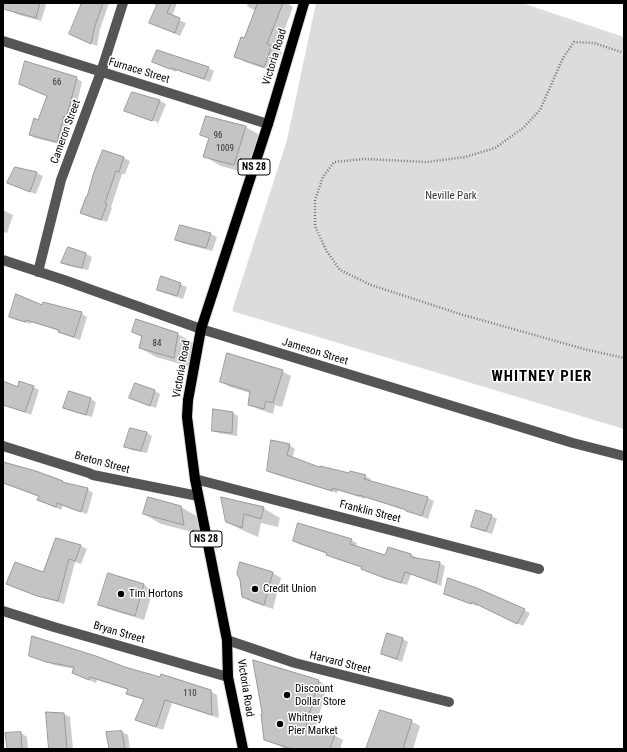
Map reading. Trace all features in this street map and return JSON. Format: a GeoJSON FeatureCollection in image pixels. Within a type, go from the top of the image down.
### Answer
{"type":"FeatureCollection","features":[{"type":"Feature","properties":{"kind":"main road","name":"Victoria Road"},"geometry":{"type":"LineString","coordinates":[[243,749],[228,677],[226,640],[195,479],[187,417],[188,400],[201,329],[268,124],[304,3]]}},
{"type":"Feature","properties":{"kind":"street","name":"Cameron Street"},"geometry":{"type":"LineString","coordinates":[[38,272],[61,180],[101,72],[123,3]]}},
{"type":"Feature","properties":{"kind":"street","name":"Furnace Street"},"geometry":{"type":"LineString","coordinates":[[3,41],[268,124]]}},
{"type":"Feature","properties":{"kind":"street","name":"Jameson Street"},"geometry":{"type":"LineString","coordinates":[[3,260],[201,329],[559,439],[624,455]]}},
{"type":"Feature","properties":{"kind":"street","name":"Breton Street"},"geometry":{"type":"LineString","coordinates":[[3,446],[93,475],[198,496]]}},
{"type":"Feature","properties":{"kind":"street","name":"Franklin Street"},"geometry":{"type":"LineString","coordinates":[[195,479],[539,569]]}},
{"type":"Feature","properties":{"kind":"street","name":"Bryan Street"},"geometry":{"type":"LineString","coordinates":[[3,611],[228,677]]}},
{"type":"Feature","properties":{"kind":"street","name":"Harvard Street"},"geometry":{"type":"LineString","coordinates":[[226,640],[295,663],[449,702]]}},
{"type":"Feature","properties":{"kind":"path"},"geometry":{"type":"LineString","coordinates":[[624,53],[594,43],[574,42],[563,58],[540,110],[523,128],[495,148],[465,157],[427,162],[365,159],[334,162],[323,177],[315,200],[315,226],[326,250],[340,270],[371,285],[460,314],[584,349],[624,358]]}},
{"type":"Feature","properties":{"kind":"green space","name":"Neville Park"},"geometry":{"type":"Polygon","coordinates":[[[316,3],[522,3],[624,37],[624,429],[232,311],[287,140],[316,3]]]}},
{"type":"Feature","properties":{"kind":"building"},"geometry":{"type":"Polygon","coordinates":[[[3,3],[40,3],[36,18],[3,9],[3,3]]]}},
{"type":"Feature","properties":{"kind":"building"},"geometry":{"type":"Polygon","coordinates":[[[82,3],[103,3],[95,26],[91,44],[69,34],[82,3]]]}},
{"type":"Feature","properties":{"kind":"building"},"geometry":{"type":"Polygon","coordinates":[[[158,3],[171,3],[167,13],[180,18],[175,33],[149,23],[158,3]]]}},
{"type":"Feature","properties":{"kind":"building"},"geometry":{"type":"Polygon","coordinates":[[[258,3],[283,3],[267,44],[272,46],[264,67],[234,57],[241,37],[244,38],[258,3]]]}},
{"type":"Feature","properties":{"kind":"building"},"geometry":{"type":"Polygon","coordinates":[[[157,50],[209,67],[204,79],[152,62],[157,50]]]}},
{"type":"Feature","properties":{"kind":"building"},"geometry":{"type":"Polygon","coordinates":[[[25,61],[77,77],[66,117],[64,116],[57,142],[29,135],[34,118],[38,120],[47,96],[19,84],[25,61]]]}},
{"type":"Feature","properties":{"kind":"building"},"geometry":{"type":"Polygon","coordinates":[[[132,92],[160,100],[152,121],[124,111],[132,92]]]}},
{"type":"Feature","properties":{"kind":"building"},"geometry":{"type":"Polygon","coordinates":[[[206,116],[246,126],[234,165],[203,157],[209,138],[200,135],[206,116]]]}},
{"type":"Feature","properties":{"kind":"building"},"geometry":{"type":"Polygon","coordinates":[[[103,150],[124,157],[119,172],[116,171],[101,220],[80,213],[103,150]]]}},
{"type":"Feature","properties":{"kind":"building"},"geometry":{"type":"Polygon","coordinates":[[[15,167],[37,172],[30,192],[7,183],[15,167]]]}},
{"type":"Feature","properties":{"kind":"building"},"geometry":{"type":"Polygon","coordinates":[[[180,225],[211,233],[206,248],[175,240],[180,225]]]}},
{"type":"Feature","properties":{"kind":"building"},"geometry":{"type":"Polygon","coordinates":[[[68,247],[86,253],[82,268],[61,263],[68,247]]]}},
{"type":"Feature","properties":{"kind":"building"},"geometry":{"type":"Polygon","coordinates":[[[161,276],[181,283],[177,296],[157,290],[161,276]]]}},
{"type":"Feature","properties":{"kind":"building"},"geometry":{"type":"Polygon","coordinates":[[[16,294],[42,305],[43,302],[82,312],[74,337],[58,332],[59,330],[26,320],[25,322],[9,317],[16,294]]]}},
{"type":"Feature","properties":{"kind":"building"},"geometry":{"type":"Polygon","coordinates":[[[136,319],[178,333],[174,358],[139,348],[142,336],[132,332],[136,319]]]}},
{"type":"Feature","properties":{"kind":"building"},"geometry":{"type":"Polygon","coordinates":[[[227,353],[283,370],[273,403],[266,401],[264,409],[248,405],[250,391],[220,382],[227,353]]]}},
{"type":"Feature","properties":{"kind":"building"},"geometry":{"type":"Polygon","coordinates":[[[3,381],[18,387],[19,381],[34,386],[25,412],[3,405],[3,381]]]}},
{"type":"Feature","properties":{"kind":"building"},"geometry":{"type":"Polygon","coordinates":[[[135,383],[155,390],[150,406],[129,398],[135,383]]]}},
{"type":"Feature","properties":{"kind":"building"},"geometry":{"type":"Polygon","coordinates":[[[69,391],[91,398],[86,415],[63,408],[69,391]]]}},
{"type":"Feature","properties":{"kind":"building"},"geometry":{"type":"Polygon","coordinates":[[[213,409],[233,412],[232,433],[212,431],[213,409]]]}},
{"type":"Feature","properties":{"kind":"building"},"geometry":{"type":"Polygon","coordinates":[[[130,428],[147,432],[141,451],[124,447],[130,428]]]}},
{"type":"Feature","properties":{"kind":"building"},"geometry":{"type":"Polygon","coordinates":[[[271,440],[290,444],[287,455],[319,467],[349,473],[350,471],[366,475],[364,479],[428,497],[422,516],[359,495],[332,488],[332,491],[267,471],[271,440]]]}},
{"type":"Feature","properties":{"kind":"building"},"geometry":{"type":"Polygon","coordinates":[[[3,462],[36,471],[63,481],[62,482],[88,488],[81,512],[57,503],[56,507],[37,500],[39,496],[3,483],[3,462]]]}},
{"type":"Feature","properties":{"kind":"building"},"geometry":{"type":"Polygon","coordinates":[[[148,497],[181,506],[184,525],[143,514],[148,497]]]}},
{"type":"Feature","properties":{"kind":"building"},"geometry":{"type":"Polygon","coordinates":[[[221,497],[264,507],[261,519],[244,514],[242,528],[226,522],[221,497]]]}},
{"type":"Feature","properties":{"kind":"building"},"geometry":{"type":"Polygon","coordinates":[[[476,510],[492,515],[486,531],[471,527],[476,510]]]}},
{"type":"Feature","properties":{"kind":"building"},"geometry":{"type":"Polygon","coordinates":[[[298,523],[352,539],[350,544],[385,555],[388,547],[411,554],[410,557],[440,562],[436,583],[405,572],[401,583],[361,569],[362,567],[326,555],[327,553],[293,541],[298,523]]]}},
{"type":"Feature","properties":{"kind":"building"},"geometry":{"type":"Polygon","coordinates":[[[56,538],[81,545],[75,561],[69,559],[58,601],[37,596],[6,584],[15,562],[43,572],[56,538]]]}},
{"type":"Feature","properties":{"kind":"building","name":"Credit Union"},"geometry":{"type":"Polygon","coordinates":[[[240,562],[273,572],[264,605],[242,597],[240,580],[237,574],[240,562]]]}},
{"type":"Feature","properties":{"kind":"building","name":"Tim Hortons"},"geometry":{"type":"Polygon","coordinates":[[[108,573],[144,584],[135,616],[98,605],[108,573]]]}},
{"type":"Feature","properties":{"kind":"building"},"geometry":{"type":"Polygon","coordinates":[[[448,578],[477,588],[525,609],[517,624],[472,602],[471,604],[444,594],[448,578]]]}},
{"type":"Feature","properties":{"kind":"building"},"geometry":{"type":"Polygon","coordinates":[[[387,633],[403,638],[397,659],[381,654],[387,633]]]}},
{"type":"Feature","properties":{"kind":"building"},"geometry":{"type":"Polygon","coordinates":[[[32,636],[96,656],[125,667],[160,677],[161,674],[211,690],[212,715],[165,700],[156,727],[135,720],[144,699],[126,694],[128,689],[90,677],[89,680],[72,673],[74,667],[46,662],[29,656],[32,636]]]}},
{"type":"Feature","properties":{"kind":"building"},"geometry":{"type":"Polygon","coordinates":[[[253,660],[319,680],[306,726],[335,734],[330,749],[292,749],[264,740],[262,714],[253,660]]]}},
{"type":"Feature","properties":{"kind":"building"},"geometry":{"type":"Polygon","coordinates":[[[380,710],[412,720],[403,749],[366,749],[380,710]]]}},
{"type":"Feature","properties":{"kind":"building"},"geometry":{"type":"Polygon","coordinates":[[[46,712],[64,713],[67,749],[49,749],[46,712]]]}},
{"type":"Feature","properties":{"kind":"building"},"geometry":{"type":"Polygon","coordinates":[[[122,731],[125,749],[109,749],[106,732],[122,731]]]}},
{"type":"Feature","properties":{"kind":"building"},"geometry":{"type":"Polygon","coordinates":[[[21,732],[22,749],[7,749],[5,733],[21,732]]]}},
{"type":"Feature","properties":{"kind":"place","name":"Credit Union"},"geometry":{"type":"Point","coordinates":[255,589]}},
{"type":"Feature","properties":{"kind":"place","name":"Tim Hortons"},"geometry":{"type":"Point","coordinates":[121,594]}},
{"type":"Feature","properties":{"kind":"place","name":"Discount Dollar Store"},"geometry":{"type":"Point","coordinates":[287,695]}},
{"type":"Feature","properties":{"kind":"place","name":"Whitney Pier Market"},"geometry":{"type":"Point","coordinates":[280,724]}},
{"type":"Feature","properties":{"kind":"district","name":"WHITNEY PIER"},"geometry":{"type":"Point","coordinates":[542,377]}}]}
